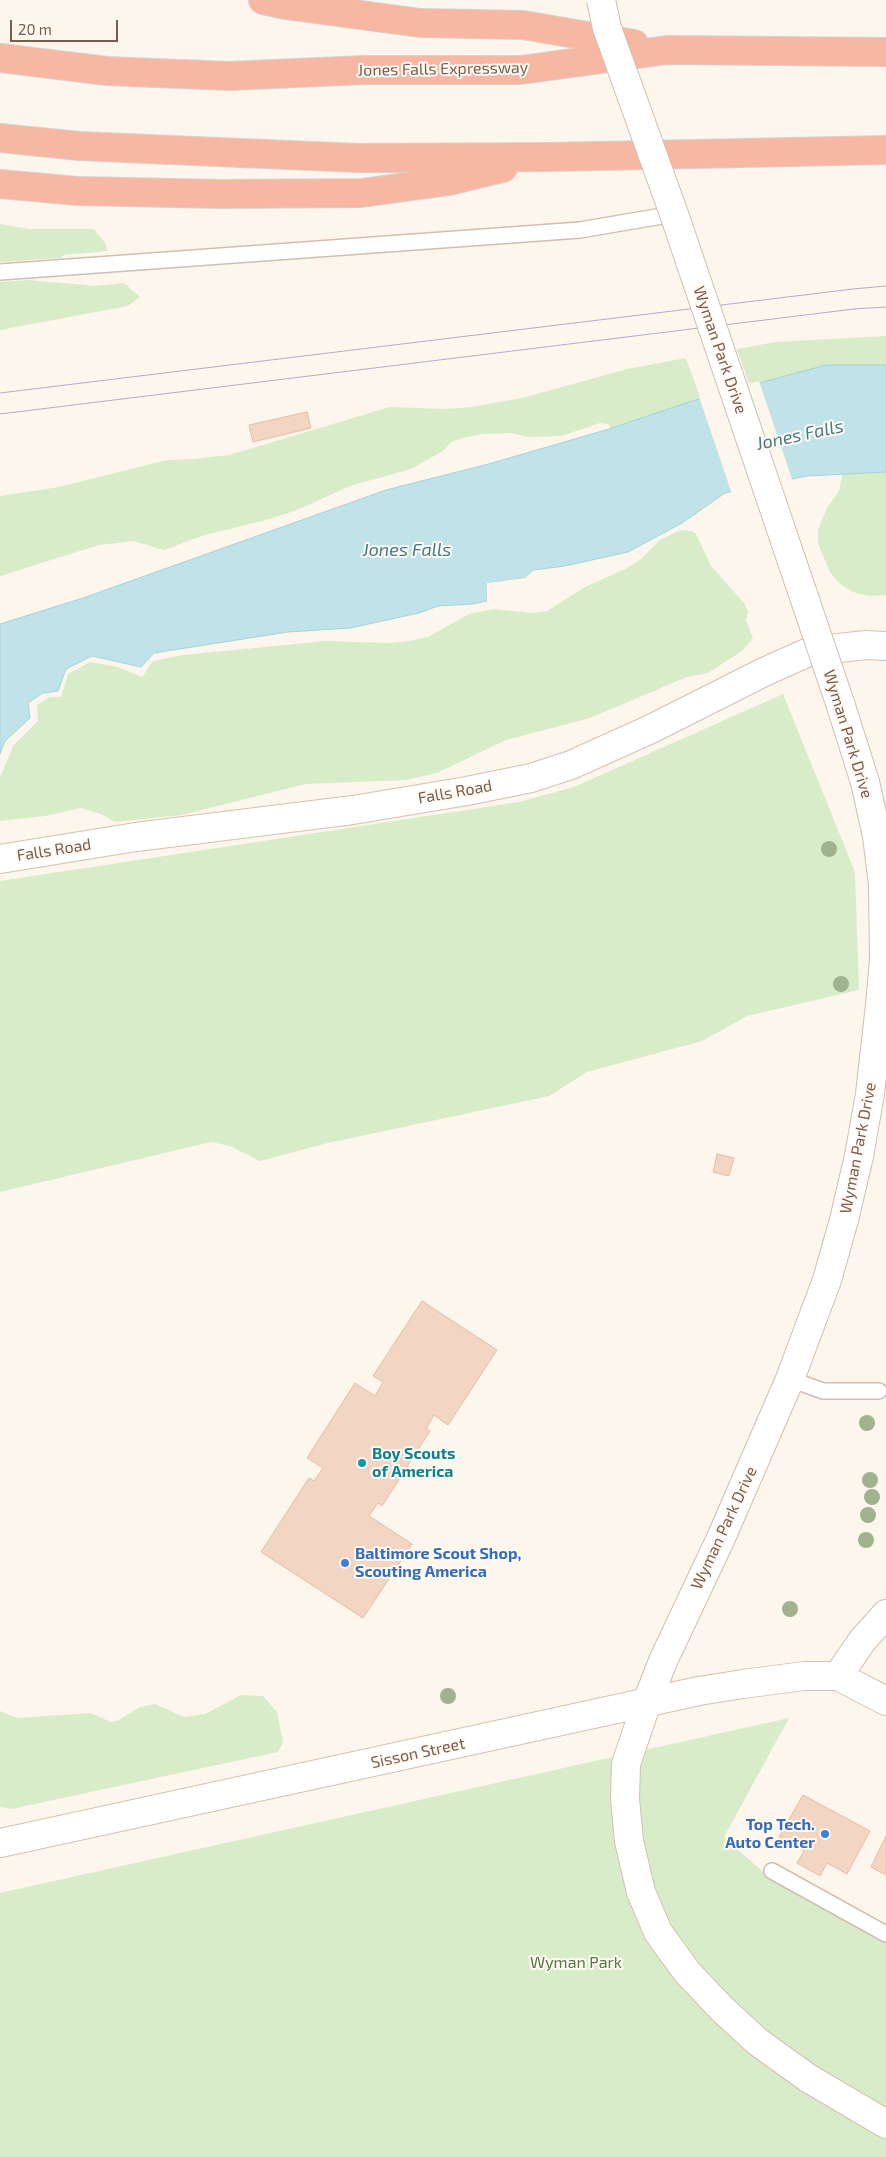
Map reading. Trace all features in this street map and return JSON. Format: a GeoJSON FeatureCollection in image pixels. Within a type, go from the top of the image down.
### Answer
{"type":"FeatureCollection","features":[{"type":"Feature","properties":{"kind":"highway"},"geometry":{"type":"LineString","coordinates":[[263,0],[286,5],[420,23],[523,25],[667,50]]}},
{"type":"Feature","properties":{"kind":"highway","name":"Jones Falls Expressway"},"geometry":{"type":"LineString","coordinates":[[0,58],[107,72],[229,76],[365,70],[521,70],[667,50],[886,52]]}},
{"type":"Feature","properties":{"kind":"highway"},"geometry":{"type":"LineString","coordinates":[[0,138],[79,146],[358,158],[551,157],[886,150]]}},
{"type":"Feature","properties":{"kind":"highway"},"geometry":{"type":"LineString","coordinates":[[0,184],[77,191],[222,194],[361,192],[449,181],[551,157]]}},
{"type":"Feature","properties":{"kind":"street","name":"Wyman Park Drive"},"geometry":{"type":"LineString","coordinates":[[601,0],[607,28],[674,214],[840,703],[865,782],[877,836],[883,886],[884,960],[870,1094],[859,1156],[844,1220],[827,1280],[790,1379],[721,1538],[663,1661],[647,1702],[626,1764],[625,1798],[629,1841],[640,1892],[658,1932],[687,1972],[722,2009],[758,2042],[808,2078],[886,2124]]}},
{"type":"Feature","properties":{"kind":"street","name":"Falls Road"},"geometry":{"type":"LineString","coordinates":[[0,859],[136,837],[353,810],[531,778],[589,757],[811,651],[866,645],[886,646]]}},
{"type":"Feature","properties":{"kind":"street"},"geometry":{"type":"LineString","coordinates":[[886,1614],[862,1641],[838,1676],[886,1701]]}},
{"type":"Feature","properties":{"kind":"street","name":"Sisson Street"},"geometry":{"type":"LineString","coordinates":[[0,1843],[647,1702],[743,1684],[804,1676],[838,1676]]}},
{"type":"Feature","properties":{"kind":"lane"},"geometry":{"type":"LineString","coordinates":[[0,272],[580,230],[674,214]]}},
{"type":"Feature","properties":{"kind":"lane"},"geometry":{"type":"LineString","coordinates":[[790,1379],[823,1391],[879,1391]]}},
{"type":"Feature","properties":{"kind":"lane"},"geometry":{"type":"LineString","coordinates":[[772,1871],[886,1934]]}},
{"type":"Feature","properties":{"kind":"green space"},"geometry":{"type":"Polygon","coordinates":[[[0,224],[29,229],[94,229],[105,243],[108,251],[64,255],[60,258],[0,262],[0,224]]]}},
{"type":"Feature","properties":{"kind":"green space"},"geometry":{"type":"Polygon","coordinates":[[[29,280],[95,286],[124,283],[140,297],[128,306],[0,330],[0,282],[29,280]]]}},
{"type":"Feature","properties":{"kind":"green space"},"geometry":{"type":"Polygon","coordinates":[[[886,336],[886,393],[749,384],[737,349],[775,342],[886,336]]]}},
{"type":"Feature","properties":{"kind":"green space"},"geometry":{"type":"Polygon","coordinates":[[[686,358],[706,414],[615,436],[608,424],[600,423],[561,436],[530,437],[509,433],[483,434],[462,438],[451,442],[443,451],[411,469],[350,486],[297,510],[270,519],[205,535],[164,550],[134,541],[99,545],[0,576],[0,496],[59,487],[167,460],[229,455],[390,407],[445,409],[472,407],[526,397],[627,369],[686,358]]]}},
{"type":"Feature","properties":{"kind":"green space"},"geometry":{"type":"Polygon","coordinates":[[[886,440],[886,595],[869,596],[853,592],[839,583],[830,572],[818,544],[818,530],[827,508],[839,491],[845,461],[886,440]]]}},
{"type":"Feature","properties":{"kind":"green space"},"geometry":{"type":"Polygon","coordinates":[[[680,530],[692,531],[696,534],[711,566],[744,603],[748,612],[746,620],[753,638],[742,651],[708,673],[687,677],[590,718],[506,740],[437,773],[406,780],[306,784],[182,815],[115,822],[101,814],[81,808],[45,816],[0,821],[0,778],[13,746],[38,721],[37,705],[50,697],[61,697],[68,674],[90,662],[118,667],[142,677],[153,661],[183,655],[326,641],[389,643],[409,641],[428,637],[469,614],[493,609],[533,613],[547,611],[585,587],[627,568],[641,559],[660,540],[680,530]]]}},
{"type":"Feature","properties":{"kind":"green space"},"geometry":{"type":"Polygon","coordinates":[[[783,694],[855,872],[859,990],[747,1016],[702,1041],[587,1072],[549,1096],[328,1143],[260,1161],[230,1146],[211,1142],[0,1192],[0,881],[519,802],[574,787],[783,694]]]}},
{"type":"Feature","properties":{"kind":"green space"},"geometry":{"type":"Polygon","coordinates":[[[241,1695],[263,1696],[277,1712],[283,1742],[278,1752],[13,1809],[0,1807],[0,1711],[16,1718],[91,1713],[111,1722],[117,1721],[140,1707],[155,1704],[184,1717],[205,1714],[241,1695]]]}},
{"type":"Feature","properties":{"kind":"green space","name":"Wyman Park"},"geometry":{"type":"Polygon","coordinates":[[[789,1718],[724,1837],[772,1880],[886,1942],[886,2157],[0,2157],[0,1893],[789,1718]]]}},
{"type":"Feature","properties":{"kind":"water","name":"Jones Falls"},"geometry":{"type":"Polygon","coordinates":[[[826,365],[886,365],[886,472],[807,476],[725,493],[682,523],[628,552],[565,566],[534,570],[525,578],[488,583],[487,601],[438,606],[419,613],[350,628],[288,632],[154,653],[141,667],[92,656],[66,669],[58,691],[43,693],[28,703],[30,718],[5,741],[0,754],[0,624],[83,598],[386,490],[485,465],[609,429],[689,402],[826,365]]]}},
{"type":"Feature","properties":{"kind":"pier"},"geometry":{"type":"Polygon","coordinates":[[[759,381],[793,482],[732,494],[699,397],[759,381]]]}},
{"type":"Feature","properties":{"kind":"pier"},"geometry":{"type":"Polygon","coordinates":[[[534,570],[535,572],[526,581],[490,585],[489,601],[487,601],[487,583],[525,578],[534,570]]]}},
{"type":"Feature","properties":{"kind":"building"},"geometry":{"type":"Polygon","coordinates":[[[307,412],[311,428],[253,442],[249,425],[307,412]]]}},
{"type":"Feature","properties":{"kind":"building"},"geometry":{"type":"Polygon","coordinates":[[[717,1154],[734,1158],[729,1176],[713,1172],[717,1154]]]}},
{"type":"Feature","properties":{"kind":"building","name":"Boy Scouts of America"},"geometry":{"type":"Polygon","coordinates":[[[422,1301],[497,1350],[448,1425],[434,1415],[426,1429],[430,1431],[382,1506],[378,1503],[369,1516],[412,1544],[363,1618],[261,1552],[309,1478],[314,1481],[323,1468],[307,1458],[355,1383],[375,1396],[383,1382],[373,1376],[422,1301]]]}},
{"type":"Feature","properties":{"kind":"building","name":"Top Tech. Auto Center"},"geometry":{"type":"Polygon","coordinates":[[[803,1795],[870,1831],[847,1874],[827,1863],[820,1876],[797,1863],[804,1851],[779,1837],[803,1795]]]}},
{"type":"Feature","properties":{"kind":"building"},"geometry":{"type":"Polygon","coordinates":[[[886,1836],[886,1875],[871,1867],[886,1836]]]}},
{"type":"Feature","properties":{"kind":"tram line"},"geometry":{"type":"LineString","coordinates":[[0,393],[886,286]]}},
{"type":"Feature","properties":{"kind":"tram line"},"geometry":{"type":"LineString","coordinates":[[0,414],[854,309],[886,307]]}},
{"type":"Feature","properties":{"kind":"place","name":"Boy Scouts of America"},"geometry":{"type":"Point","coordinates":[362,1463]}},
{"type":"Feature","properties":{"kind":"place","name":"Baltimore Scout Shop, Scouting America"},"geometry":{"type":"Point","coordinates":[345,1563]}},
{"type":"Feature","properties":{"kind":"place","name":"Top Tech. Auto Center"},"geometry":{"type":"Point","coordinates":[825,1834]}}]}
